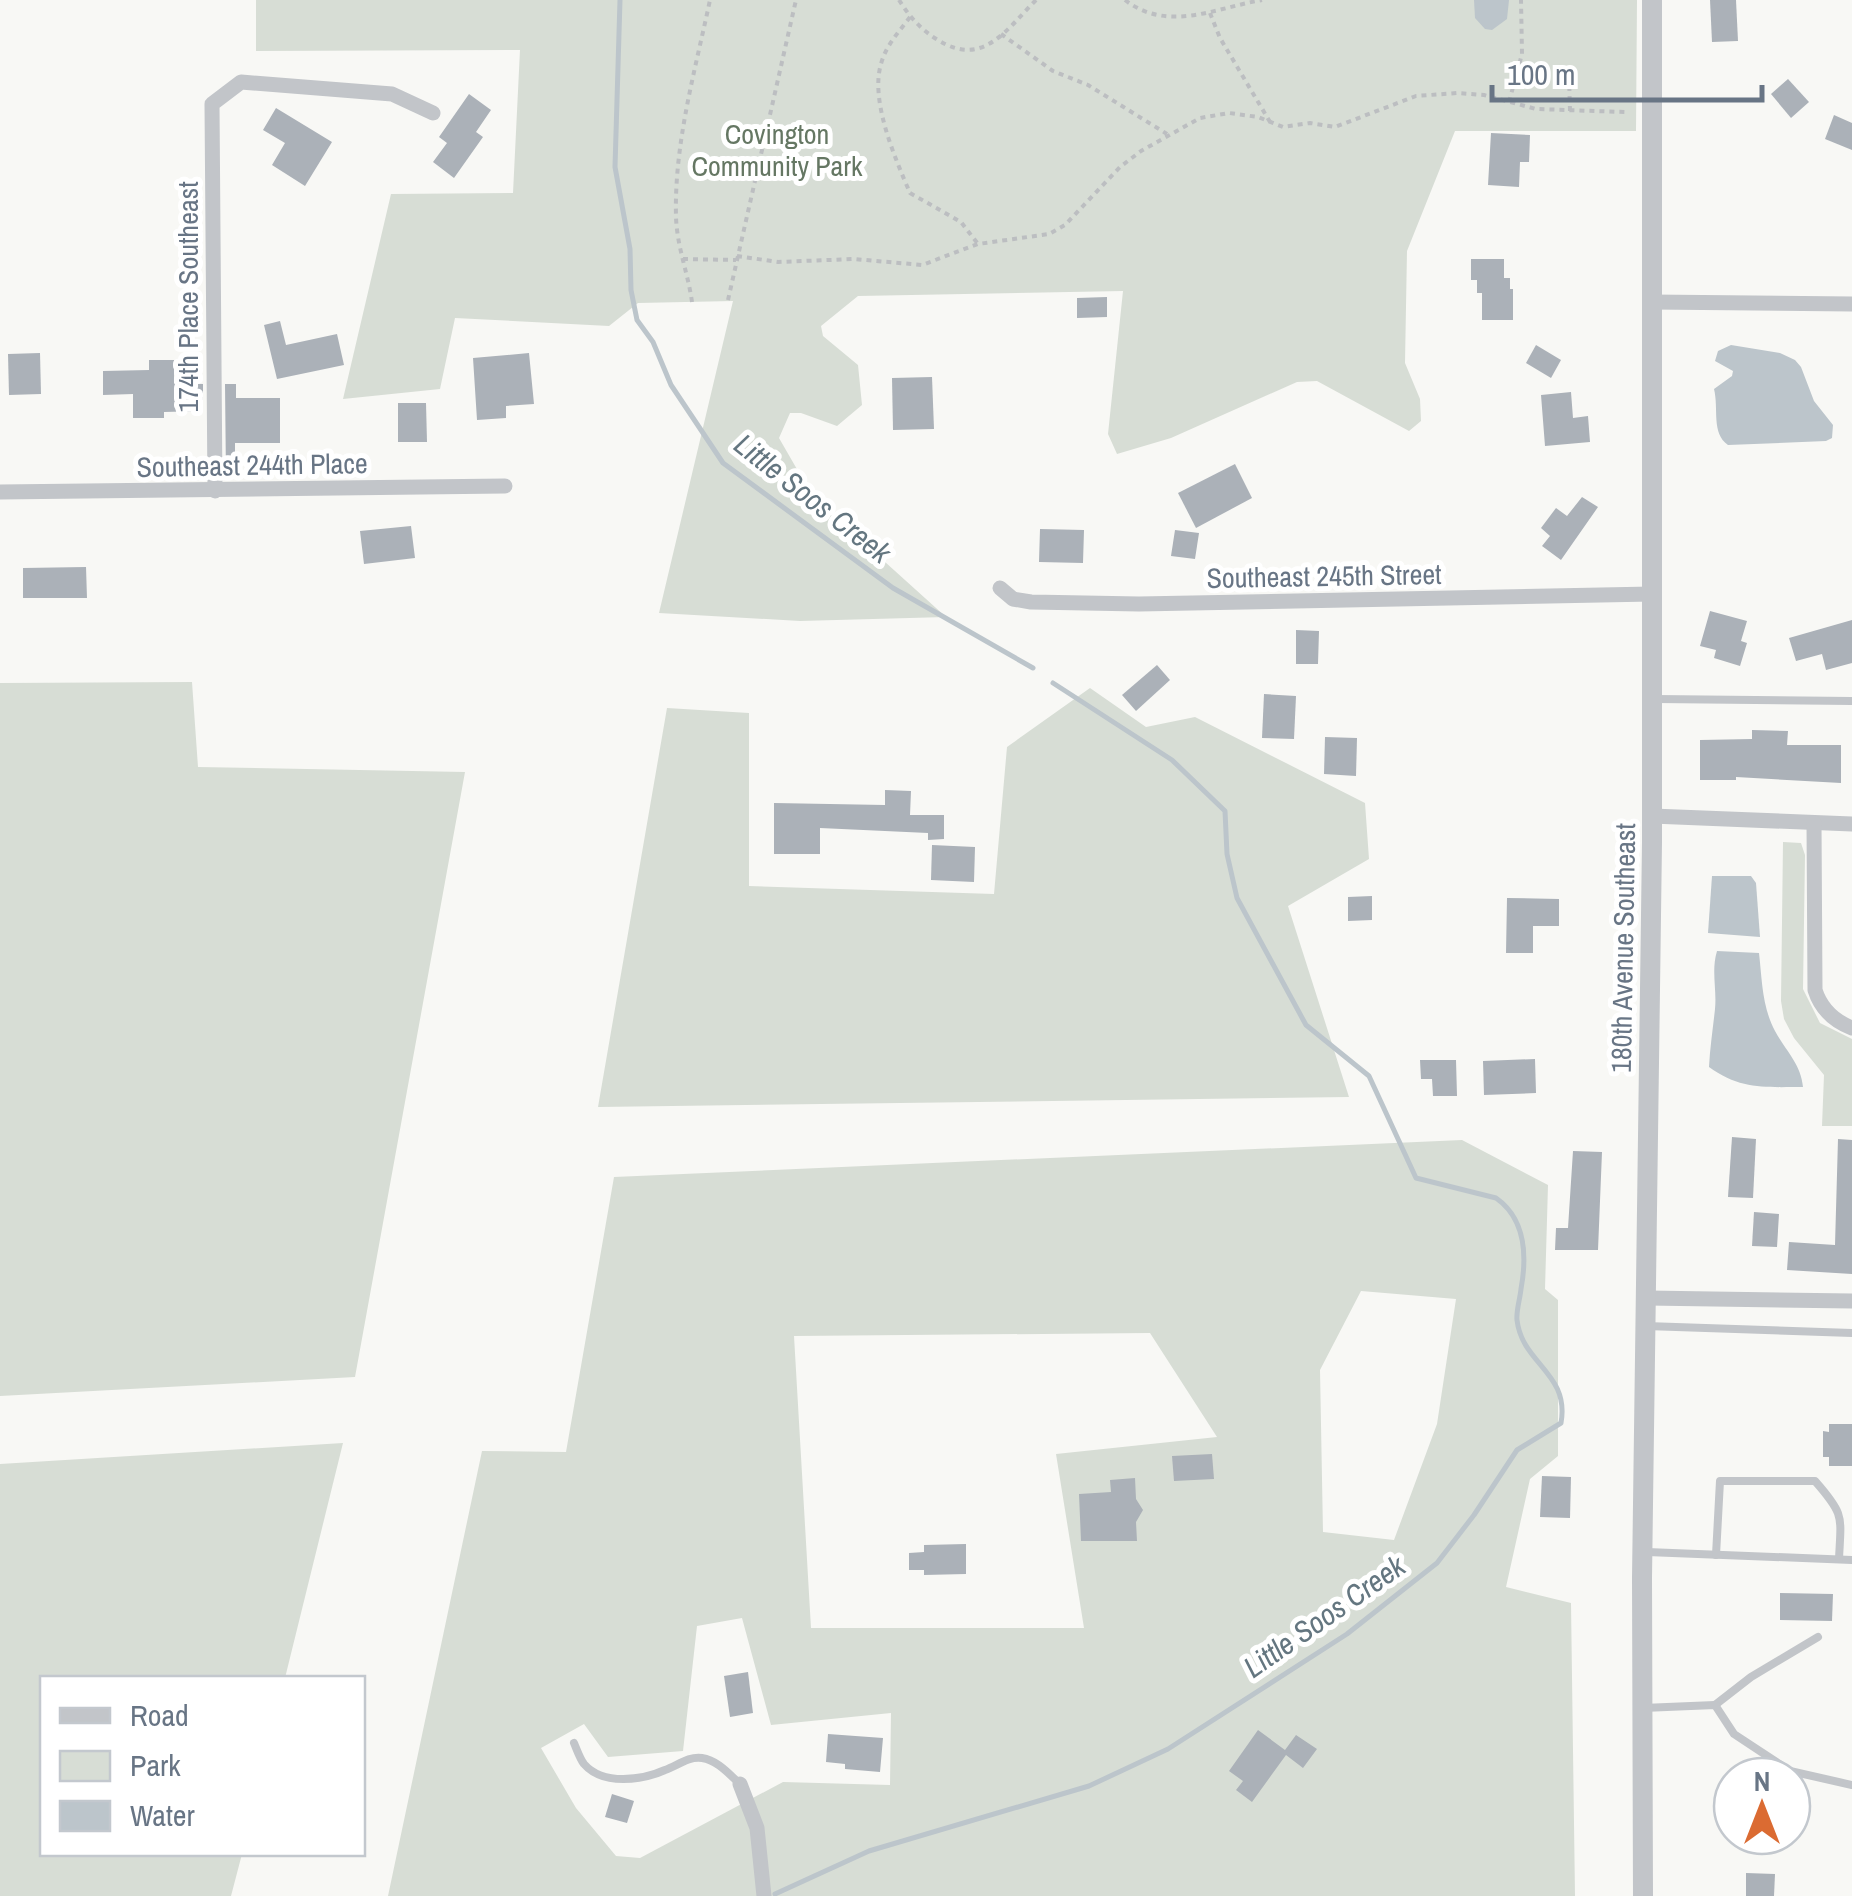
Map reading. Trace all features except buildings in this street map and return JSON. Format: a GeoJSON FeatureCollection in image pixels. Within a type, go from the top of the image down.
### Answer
{"type":"FeatureCollection","features":[{"type":"Feature","properties":{"kind":"street","name":"180th Avenue Southeast"},"geometry":{"type":"LineString","coordinates":[[1643,1896],[1652,816],[1652,0]]}},
{"type":"Feature","properties":{"kind":"street","name":"174th Place Southeast"},"geometry":{"type":"LineString","coordinates":[[215,491],[212,104],[241,82],[392,94],[433,113]]}},
{"type":"Feature","properties":{"kind":"street"},"geometry":{"type":"LineString","coordinates":[[1651,302],[1852,304]]}},
{"type":"Feature","properties":{"kind":"street","name":"Southeast 244th Place"},"geometry":{"type":"LineString","coordinates":[[0,492],[505,486]]}},
{"type":"Feature","properties":{"kind":"street","name":"Southeast 245th Street"},"geometry":{"type":"LineString","coordinates":[[1000,588],[1014,598],[1032,602],[1139,604],[1652,594]]}},
{"type":"Feature","properties":{"kind":"street"},"geometry":{"type":"LineString","coordinates":[[1652,816],[1852,824]]}},
{"type":"Feature","properties":{"kind":"street"},"geometry":{"type":"LineString","coordinates":[[1814,824],[1815,990],[1828,1012],[1839,1023],[1852,1028]]}},
{"type":"Feature","properties":{"kind":"street"},"geometry":{"type":"LineString","coordinates":[[1647,1298],[1852,1301]]}},
{"type":"Feature","properties":{"kind":"street"},"geometry":{"type":"LineString","coordinates":[[740,1784],[757,1828],[764,1896]]}},
{"type":"Feature","properties":{"kind":"lane"},"geometry":{"type":"LineString","coordinates":[[1651,699],[1852,701]]}},
{"type":"Feature","properties":{"kind":"lane"},"geometry":{"type":"LineString","coordinates":[[1646,1326],[1852,1334]]}},
{"type":"Feature","properties":{"kind":"lane"},"geometry":{"type":"LineString","coordinates":[[1716,1555],[1720,1481],[1815,1482],[1838,1507],[1841,1517],[1838,1559]]}},
{"type":"Feature","properties":{"kind":"lane"},"geometry":{"type":"LineString","coordinates":[[1643,1552],[1852,1560]]}},
{"type":"Feature","properties":{"kind":"lane"},"geometry":{"type":"LineString","coordinates":[[1643,1708],[1715,1706],[1751,1677],[1818,1638]]}},
{"type":"Feature","properties":{"kind":"lane"},"geometry":{"type":"LineString","coordinates":[[1715,1706],[1734,1734],[1790,1771],[1852,1784]]}},
{"type":"Feature","properties":{"kind":"lane"},"geometry":{"type":"LineString","coordinates":[[574,1743],[586,1767],[624,1780],[645,1778],[688,1759],[702,1758],[718,1765],[740,1784]]}},
{"type":"Feature","properties":{"kind":"path"},"geometry":{"type":"LineString","coordinates":[[692,302],[682,260],[676,202],[684,120],[710,0]]}},
{"type":"Feature","properties":{"kind":"path"},"geometry":{"type":"LineString","coordinates":[[728,300],[796,0]]}},
{"type":"Feature","properties":{"kind":"path"},"geometry":{"type":"LineString","coordinates":[[899,0],[929,35],[964,51],[979,50],[1036,0]]}},
{"type":"Feature","properties":{"kind":"path"},"geometry":{"type":"LineString","coordinates":[[1125,0],[1140,11],[1182,18],[1262,0]]}},
{"type":"Feature","properties":{"kind":"path"},"geometry":{"type":"LineString","coordinates":[[1509,102],[1522,54],[1521,0]]}},
{"type":"Feature","properties":{"kind":"path"},"geometry":{"type":"LineString","coordinates":[[1210,13],[1220,38],[1270,122]]}},
{"type":"Feature","properties":{"kind":"path"},"geometry":{"type":"LineString","coordinates":[[910,17],[888,45],[877,79],[887,134],[910,193],[962,222],[978,244]]}},
{"type":"Feature","properties":{"kind":"path"},"geometry":{"type":"LineString","coordinates":[[1001,34],[1054,71],[1088,85],[1168,135]]}},
{"type":"Feature","properties":{"kind":"path"},"geometry":{"type":"LineString","coordinates":[[1569,76],[1570,110]]}},
{"type":"Feature","properties":{"kind":"path"},"geometry":{"type":"LineString","coordinates":[[682,260],[854,259],[922,264],[978,244],[1030,239],[1065,226],[1120,167],[1168,135],[1200,118],[1229,113],[1283,126],[1310,123],[1335,128],[1416,96],[1433,94],[1484,95],[1542,110],[1625,112]]}},
{"type":"Feature","properties":{"kind":"green space","name":"Covington Community Park"},"geometry":{"type":"Polygon","coordinates":[[[256,0],[1637,0],[1636,131],[1455,131],[1407,251],[1405,363],[1420,399],[1421,421],[1409,431],[1317,381],[1297,382],[1171,438],[1117,454],[1108,434],[1123,291],[858,296],[821,326],[823,336],[858,365],[862,405],[837,426],[790,413],[779,438],[813,497],[946,617],[800,621],[659,613],[733,301],[638,303],[609,326],[455,318],[440,389],[343,399],[391,194],[513,193],[520,50],[256,51],[256,0]]]}},
{"type":"Feature","properties":{"kind":"green space"},"geometry":{"type":"Polygon","coordinates":[[[192,682],[198,767],[465,772],[355,1377],[0,1396],[0,683],[192,682]]]}},
{"type":"Feature","properties":{"kind":"green space"},"geometry":{"type":"Polygon","coordinates":[[[1090,688],[1146,727],[1195,717],[1365,803],[1369,859],[1288,906],[1349,1097],[598,1107],[667,708],[749,713],[749,886],[994,894],[1007,747],[1090,688]]]}},
{"type":"Feature","properties":{"kind":"green space"},"geometry":{"type":"Polygon","coordinates":[[[1783,842],[1801,843],[1805,855],[1803,989],[1820,1023],[1852,1039],[1852,1126],[1822,1126],[1824,1075],[1784,1019],[1783,842]]]}},
{"type":"Feature","properties":{"kind":"green space"},"geometry":{"type":"Polygon","coordinates":[[[1462,1140],[1548,1185],[1545,1289],[1558,1300],[1558,1456],[1530,1479],[1506,1587],[1571,1603],[1575,1896],[388,1896],[482,1451],[566,1452],[614,1177],[1462,1140]],[[1361,1291],[1320,1370],[1323,1532],[1394,1540],[1437,1424],[1456,1299],[1361,1291]],[[1150,1333],[794,1336],[811,1628],[1084,1628],[1056,1454],[1217,1437],[1150,1333]],[[742,1618],[697,1626],[683,1751],[608,1757],[584,1724],[541,1748],[576,1808],[616,1856],[640,1858],[783,1782],[890,1785],[891,1713],[771,1725],[742,1618]]]}},
{"type":"Feature","properties":{"kind":"green space"},"geometry":{"type":"Polygon","coordinates":[[[343,1443],[285,1676],[40,1676],[40,1856],[241,1856],[231,1896],[0,1896],[0,1464],[343,1443]]]}},
{"type":"Feature","properties":{"kind":"water"},"geometry":{"type":"Polygon","coordinates":[[[1474,0],[1509,0],[1507,19],[1492,30],[1485,29],[1475,18],[1474,0]]]}},
{"type":"Feature","properties":{"kind":"water"},"geometry":{"type":"Polygon","coordinates":[[[1731,345],[1780,353],[1795,360],[1814,401],[1833,425],[1832,438],[1728,445],[1717,427],[1714,389],[1732,376],[1733,371],[1715,361],[1718,351],[1731,345]]]}},
{"type":"Feature","properties":{"kind":"water"},"geometry":{"type":"Polygon","coordinates":[[[1712,876],[1751,876],[1756,883],[1760,937],[1708,933],[1712,876]]]}},
{"type":"Feature","properties":{"kind":"water"},"geometry":{"type":"Polygon","coordinates":[[[1717,951],[1759,953],[1767,1012],[1796,1064],[1803,1087],[1743,1083],[1709,1067],[1717,951]]]}},
{"type":"Feature","properties":{"kind":"waterway","name":"Little Soos Creek"},"geometry":{"type":"LineString","coordinates":[[620,0],[615,167],[630,249],[631,290],[637,320],[653,342],[671,385],[723,463],[893,588],[1033,668]]}},
{"type":"Feature","properties":{"kind":"waterway","name":"Little Soos Creek"},"geometry":{"type":"LineString","coordinates":[[775,1894],[869,1851],[1089,1786],[1168,1749],[1347,1634],[1437,1563],[1517,1450],[1561,1423],[1559,1392],[1527,1348],[1517,1320],[1524,1251],[1513,1216],[1496,1198],[1416,1178],[1369,1076],[1306,1025],[1237,898],[1227,854],[1225,811],[1172,760],[1053,683]]}}]}
